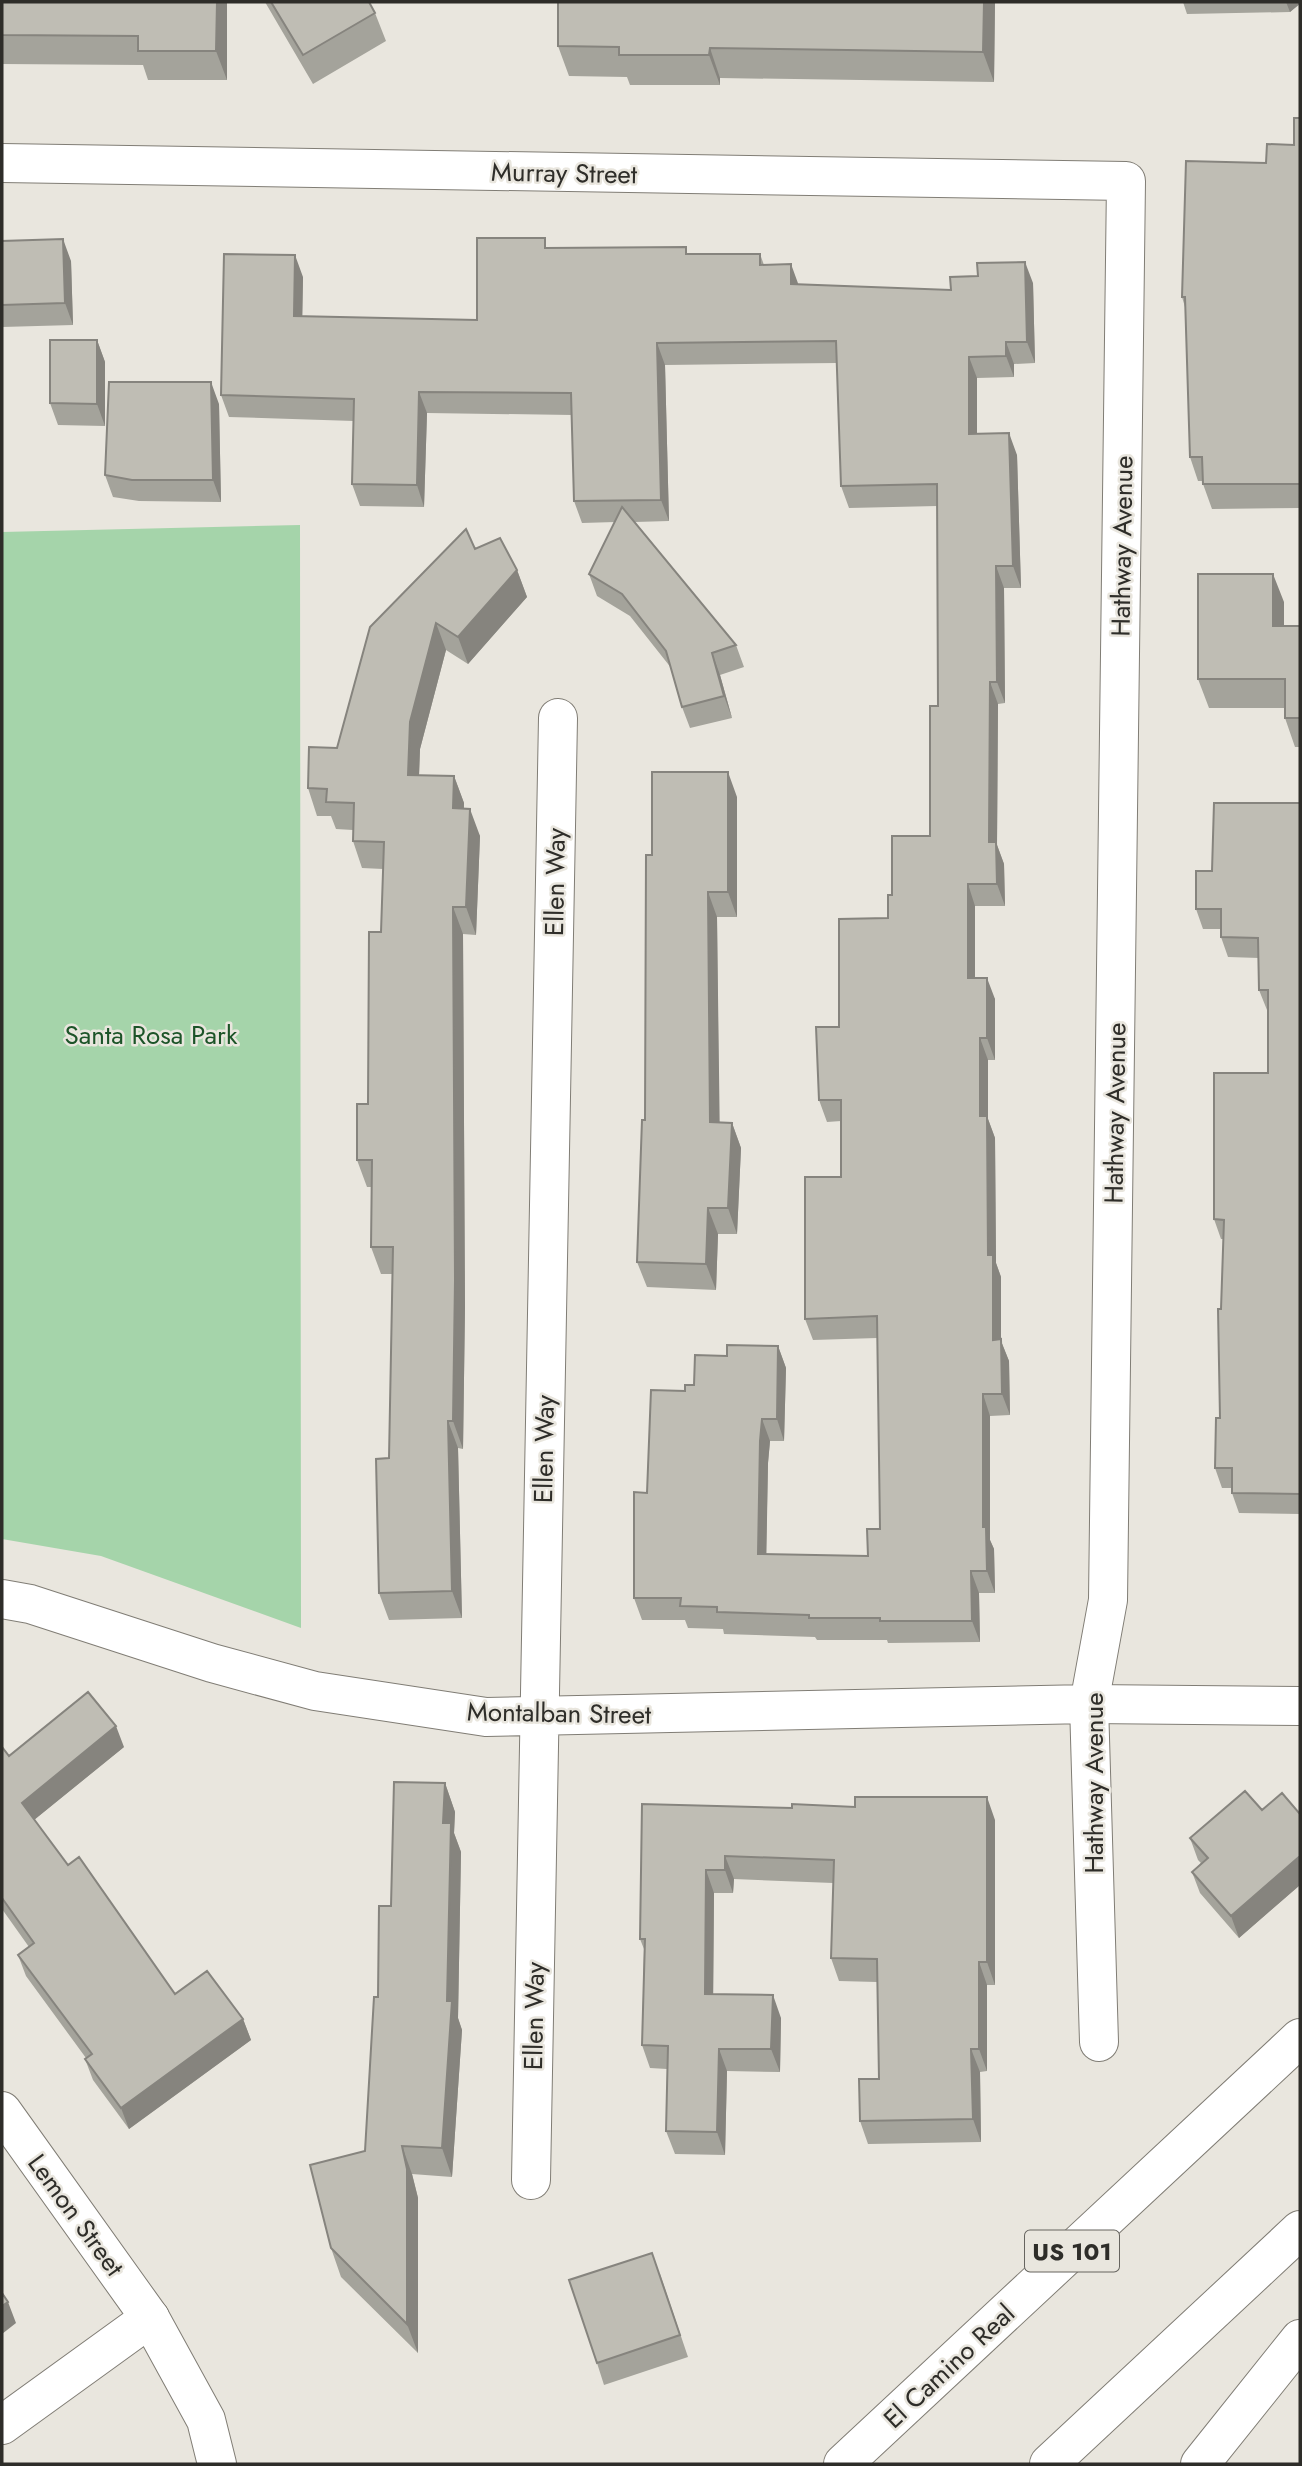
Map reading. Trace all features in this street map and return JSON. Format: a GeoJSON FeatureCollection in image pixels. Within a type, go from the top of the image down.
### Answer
{"type":"FeatureCollection","features":[{"type":"Feature","properties":{"kind":"main road","name":"Murray Street"},"geometry":{"type":"LineString","coordinates":[[2,163],[1126,181]]}},
{"type":"Feature","properties":{"kind":"main road","name":"Hathway Avenue"},"geometry":{"type":"LineString","coordinates":[[1099,2042],[1089,1704],[1108,1600],[1126,181]]}},
{"type":"Feature","properties":{"kind":"main road","name":"Ellen Way"},"geometry":{"type":"LineString","coordinates":[[531,2179],[558,718]]}},
{"type":"Feature","properties":{"kind":"main road","name":"Montalban Street"},"geometry":{"type":"LineString","coordinates":[[2,1599],[30,1604],[212,1663],[315,1690],[486,1717],[1089,1704],[1300,1706]]}},
{"type":"Feature","properties":{"kind":"main road","name":"El Camino Real"},"geometry":{"type":"LineString","coordinates":[[843,2464],[1300,2038]]}},
{"type":"Feature","properties":{"kind":"main road","name":"Lemon Street"},"geometry":{"type":"LineString","coordinates":[[2,2111],[150,2318],[206,2420],[217,2464]]}},
{"type":"Feature","properties":{"kind":"main road"},"geometry":{"type":"LineString","coordinates":[[1049,2464],[1300,2230]]}},
{"type":"Feature","properties":{"kind":"main road"},"geometry":{"type":"LineString","coordinates":[[2,2425],[150,2318]]}},
{"type":"Feature","properties":{"kind":"main road"},"geometry":{"type":"LineString","coordinates":[[1200,2464],[1300,2339]]}},
{"type":"Feature","properties":{"kind":"green space","name":"Santa Rosa Park"},"geometry":{"type":"Polygon","coordinates":[[[300,525],[301,1628],[101,1556],[2,1539],[2,532],[300,525]]]}},
{"type":"Feature","properties":{"kind":"building"},"geometry":{"type":"Polygon","coordinates":[[[2,2],[217,2],[216,51],[138,51],[138,36],[2,35],[2,2]]]}},
{"type":"Feature","properties":{"kind":"building"},"geometry":{"type":"Polygon","coordinates":[[[271,2],[369,2],[375,13],[303,55],[271,2]]]}},
{"type":"Feature","properties":{"kind":"building"},"geometry":{"type":"Polygon","coordinates":[[[558,2],[984,2],[983,52],[710,48],[709,55],[619,55],[619,47],[558,46],[558,2]]]}},
{"type":"Feature","properties":{"kind":"building"},"geometry":{"type":"Polygon","coordinates":[[[1294,118],[1300,118],[1300,484],[1203,484],[1202,457],[1190,457],[1185,297],[1182,297],[1186,161],[1266,163],[1267,144],[1294,145],[1294,118]]]}},
{"type":"Feature","properties":{"kind":"building"},"geometry":{"type":"Polygon","coordinates":[[[477,238],[545,238],[545,248],[686,247],[686,254],[760,254],[760,265],[791,264],[791,284],[951,290],[950,277],[978,276],[977,263],[1025,262],[1027,342],[1006,342],[1006,356],[969,357],[969,434],[1009,433],[1013,566],[996,566],[997,682],[990,682],[989,842],[996,842],[997,884],[968,884],[968,978],[987,978],[987,1038],[980,1038],[980,1116],[987,1116],[988,1255],[993,1255],[993,1340],[1001,1339],[1002,1394],[983,1394],[983,1527],[986,1527],[987,1571],[971,1571],[972,1621],[880,1621],[880,1618],[809,1618],[809,1615],[717,1612],[717,1607],[680,1606],[681,1598],[634,1598],[634,1492],[647,1493],[651,1390],[685,1391],[685,1385],[694,1385],[695,1355],[727,1356],[727,1345],[778,1346],[777,1419],[762,1419],[758,1554],[868,1556],[867,1529],[880,1529],[877,1316],[805,1319],[805,1177],[841,1177],[841,1100],[819,1100],[816,1027],[839,1027],[839,919],[888,918],[888,895],[892,895],[892,836],[930,836],[930,706],[938,706],[937,484],[841,486],[836,341],[657,343],[661,500],[574,501],[571,393],[419,392],[417,485],[352,484],[354,399],[221,395],[224,254],[295,255],[294,316],[477,320],[477,238]]]}},
{"type":"Feature","properties":{"kind":"building"},"geometry":{"type":"Polygon","coordinates":[[[63,239],[65,303],[2,305],[2,241],[63,239]]]}},
{"type":"Feature","properties":{"kind":"building"},"geometry":{"type":"Polygon","coordinates":[[[50,340],[97,340],[97,404],[50,403],[50,340]]]}},
{"type":"Feature","properties":{"kind":"building"},"geometry":{"type":"Polygon","coordinates":[[[109,382],[211,382],[213,480],[132,480],[105,475],[109,382]]]}},
{"type":"Feature","properties":{"kind":"building"},"geometry":{"type":"Polygon","coordinates":[[[622,507],[736,645],[712,653],[724,696],[682,707],[666,651],[622,594],[589,574],[622,507]]]}},
{"type":"Feature","properties":{"kind":"building"},"geometry":{"type":"Polygon","coordinates":[[[466,529],[475,549],[500,538],[517,570],[458,637],[436,623],[410,722],[408,775],[454,776],[453,808],[470,809],[466,907],[453,907],[455,1280],[453,1421],[448,1421],[452,1591],[379,1593],[376,1459],[389,1458],[393,1247],[371,1247],[372,1160],[357,1160],[357,1104],[368,1104],[369,932],[381,932],[384,842],[353,841],[354,803],[326,802],[327,789],[308,788],[309,747],[337,748],[370,627],[466,529]]]}},
{"type":"Feature","properties":{"kind":"building"},"geometry":{"type":"Polygon","coordinates":[[[1198,574],[1273,574],[1273,626],[1300,626],[1300,718],[1285,718],[1285,679],[1198,679],[1198,574]]]}},
{"type":"Feature","properties":{"kind":"building"},"geometry":{"type":"Polygon","coordinates":[[[652,772],[728,772],[728,892],[708,892],[710,1122],[732,1123],[728,1208],[708,1208],[706,1264],[637,1262],[642,1120],[645,1120],[646,855],[652,855],[652,772]]]}},
{"type":"Feature","properties":{"kind":"building"},"geometry":{"type":"Polygon","coordinates":[[[1214,803],[1300,803],[1300,1494],[1232,1493],[1232,1468],[1215,1468],[1216,1418],[1220,1418],[1218,1309],[1221,1309],[1224,1220],[1214,1219],[1214,1073],[1268,1073],[1268,990],[1259,990],[1258,938],[1221,937],[1221,909],[1196,909],[1196,871],[1212,871],[1214,803]]]}},
{"type":"Feature","properties":{"kind":"building"},"geometry":{"type":"Polygon","coordinates":[[[88,1692],[116,1726],[22,1803],[68,1865],[79,1857],[175,1994],[207,1971],[243,2019],[121,2108],[85,2059],[92,2054],[18,1955],[34,1943],[2,1898],[2,1747],[9,1756],[88,1692]]]}},
{"type":"Feature","properties":{"kind":"building"},"geometry":{"type":"Polygon","coordinates":[[[394,1782],[445,1783],[443,1823],[451,1823],[447,2001],[452,2001],[442,2148],[402,2146],[407,2169],[407,2324],[331,2248],[310,2165],[365,2151],[374,1997],[378,1997],[379,1906],[391,1906],[394,1782]]]}},
{"type":"Feature","properties":{"kind":"building"},"geometry":{"type":"Polygon","coordinates":[[[1245,1791],[1262,1810],[1282,1793],[1300,1814],[1300,1856],[1231,1916],[1192,1872],[1208,1858],[1190,1838],[1245,1791]]]}},
{"type":"Feature","properties":{"kind":"building"},"geometry":{"type":"Polygon","coordinates":[[[855,1797],[987,1797],[987,1962],[979,1962],[979,2049],[971,2049],[973,2119],[860,2121],[859,2079],[879,2079],[877,1959],[831,1958],[834,1860],[725,1856],[725,1870],[706,1870],[705,1994],[773,1995],[771,2049],[719,2049],[717,2132],[666,2131],[668,2046],[642,2045],[645,1939],[640,1939],[642,1804],[792,1808],[792,1804],[855,1807],[855,1797]]]}},
{"type":"Feature","properties":{"kind":"building"},"geometry":{"type":"Polygon","coordinates":[[[652,2253],[680,2335],[597,2363],[569,2280],[652,2253]]]}},
{"type":"Feature","properties":{"kind":"building"},"geometry":{"type":"Polygon","coordinates":[[[2,2293],[8,2302],[2,2306],[2,2293]]]}}]}
